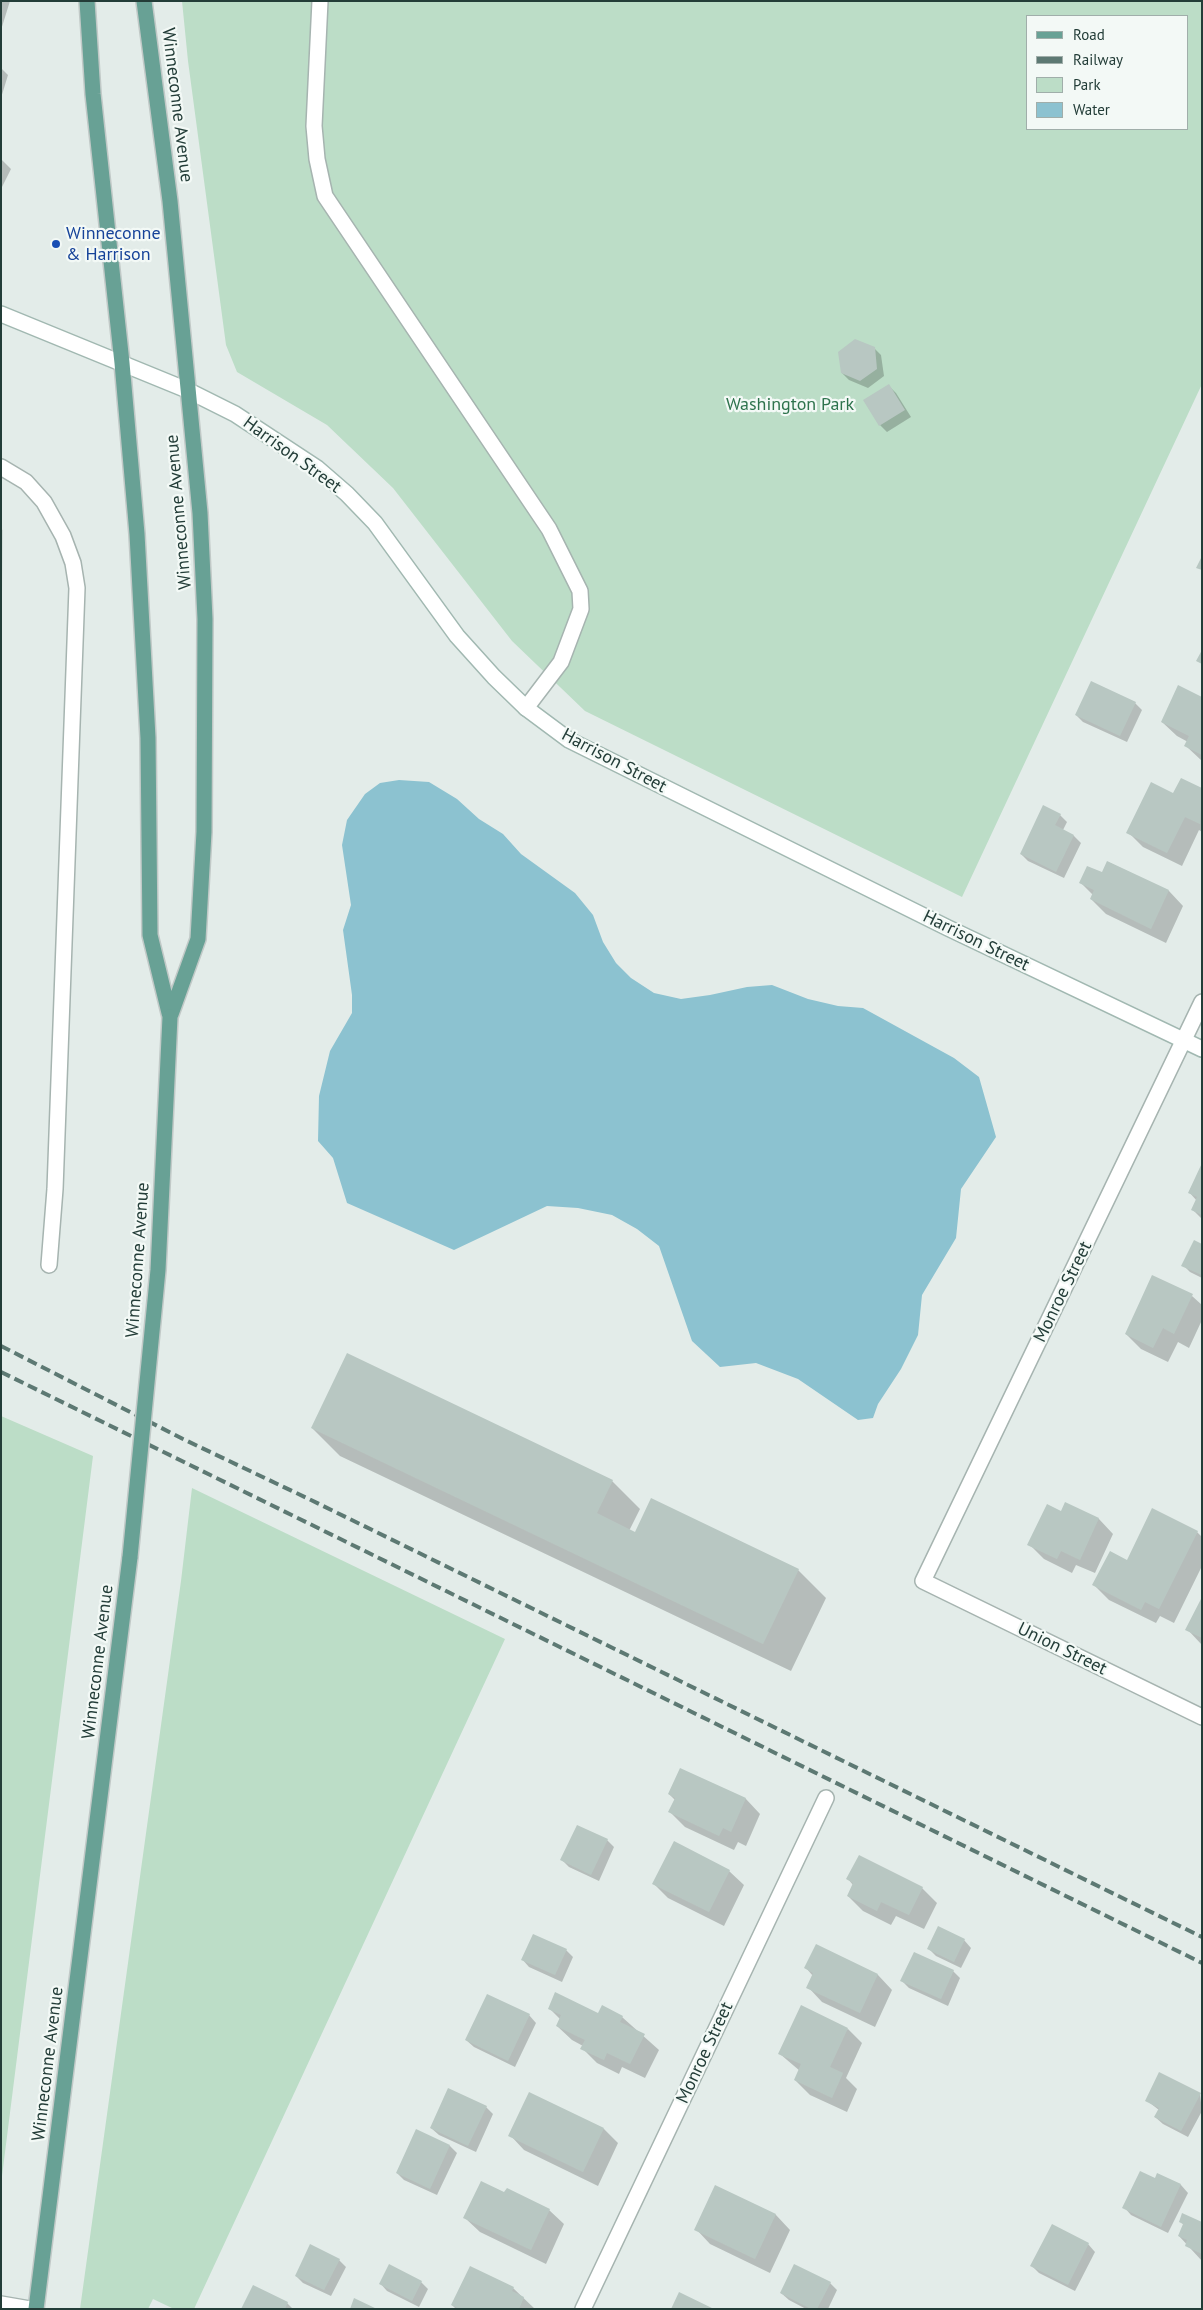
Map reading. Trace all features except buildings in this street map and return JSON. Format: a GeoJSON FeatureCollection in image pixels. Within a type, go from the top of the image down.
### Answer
{"type":"FeatureCollection","features":[{"type":"Feature","properties":{"kind":"main road","name":"Winneconne Avenue"},"geometry":{"type":"LineString","coordinates":[[36,2309],[130,1557],[158,1270],[170,1017],[150,934],[148,738],[136,534],[122,363],[93,94],[87,1]]}},
{"type":"Feature","properties":{"kind":"main road","name":"Winneconne Avenue"},"geometry":{"type":"LineString","coordinates":[[144,1],[170,201],[203,567],[205,619],[204,832],[198,939],[170,1017]]}},
{"type":"Feature","properties":{"kind":"street"},"geometry":{"type":"LineString","coordinates":[[320,1],[314,126],[317,159],[325,196],[549,529],[580,591],[581,609],[561,662],[526,708]]}},
{"type":"Feature","properties":{"kind":"street","name":"Harrison Street"},"geometry":{"type":"LineString","coordinates":[[1,314],[187,390],[235,414],[318,468],[347,494],[375,524],[457,636],[494,678],[526,708],[577,744],[948,928],[1202,1049]]}},
{"type":"Feature","properties":{"kind":"street"},"geometry":{"type":"LineString","coordinates":[[1,467],[26,482],[44,502],[63,536],[73,563],[77,588],[55,1190],[50,1265]]}},
{"type":"Feature","properties":{"kind":"street","name":"Monroe Street"},"geometry":{"type":"LineString","coordinates":[[922,1581],[1202,1002]]}},
{"type":"Feature","properties":{"kind":"street","name":"Union Street"},"geometry":{"type":"LineString","coordinates":[[922,1581],[1202,1717]]}},
{"type":"Feature","properties":{"kind":"street","name":"Monroe Street"},"geometry":{"type":"LineString","coordinates":[[583,2309],[826,1798]]}},
{"type":"Feature","properties":{"kind":"street"},"geometry":{"type":"LineString","coordinates":[[1,2304],[30,2309]]}},
{"type":"Feature","properties":{"kind":"shaded area"},"geometry":{"type":"Polygon","coordinates":[[[1,529],[3,530],[1,654],[1,529]]]}},
{"type":"Feature","properties":{"kind":"green space","name":"Washington Park"},"geometry":{"type":"Polygon","coordinates":[[[182,1],[1202,1],[1202,384],[962,897],[585,711],[512,641],[393,488],[327,425],[237,372],[226,345],[188,61],[182,1]]]}},
{"type":"Feature","properties":{"kind":"green space"},"geometry":{"type":"Polygon","coordinates":[[[1,1416],[93,1456],[2,2176],[1,2176],[1,1416]]]}},
{"type":"Feature","properties":{"kind":"green space"},"geometry":{"type":"Polygon","coordinates":[[[192,1488],[505,1639],[194,2309],[174,2309],[153,2299],[148,2309],[80,2309],[181,1581],[192,1488]]]}},
{"type":"Feature","properties":{"kind":"water"},"geometry":{"type":"Polygon","coordinates":[[[399,780],[429,782],[457,799],[479,819],[503,834],[521,854],[575,893],[593,915],[603,942],[616,963],[631,978],[654,993],[681,999],[747,987],[772,985],[808,999],[838,1006],[863,1008],[954,1058],[979,1077],[996,1137],[961,1189],[956,1238],[922,1295],[918,1335],[901,1369],[878,1404],[873,1418],[858,1420],[798,1379],[756,1363],[720,1367],[692,1341],[659,1246],[637,1229],[612,1215],[578,1208],[547,1206],[454,1250],[347,1203],[333,1158],[318,1141],[319,1096],[330,1051],[352,1013],[352,995],[343,930],[351,905],[342,845],[347,820],[365,794],[380,783],[399,780]]]}},
{"type":"Feature","properties":{"kind":"railway"},"geometry":{"type":"LineString","coordinates":[[1,1346],[183,1439],[1202,1937]]}},
{"type":"Feature","properties":{"kind":"railway"},"geometry":{"type":"LineString","coordinates":[[1,1372],[1202,1963]]}},
{"type":"Feature","properties":{"kind":"place","name":"Winneconne & Harrison"},"geometry":{"type":"Point","coordinates":[56,244]}}]}
